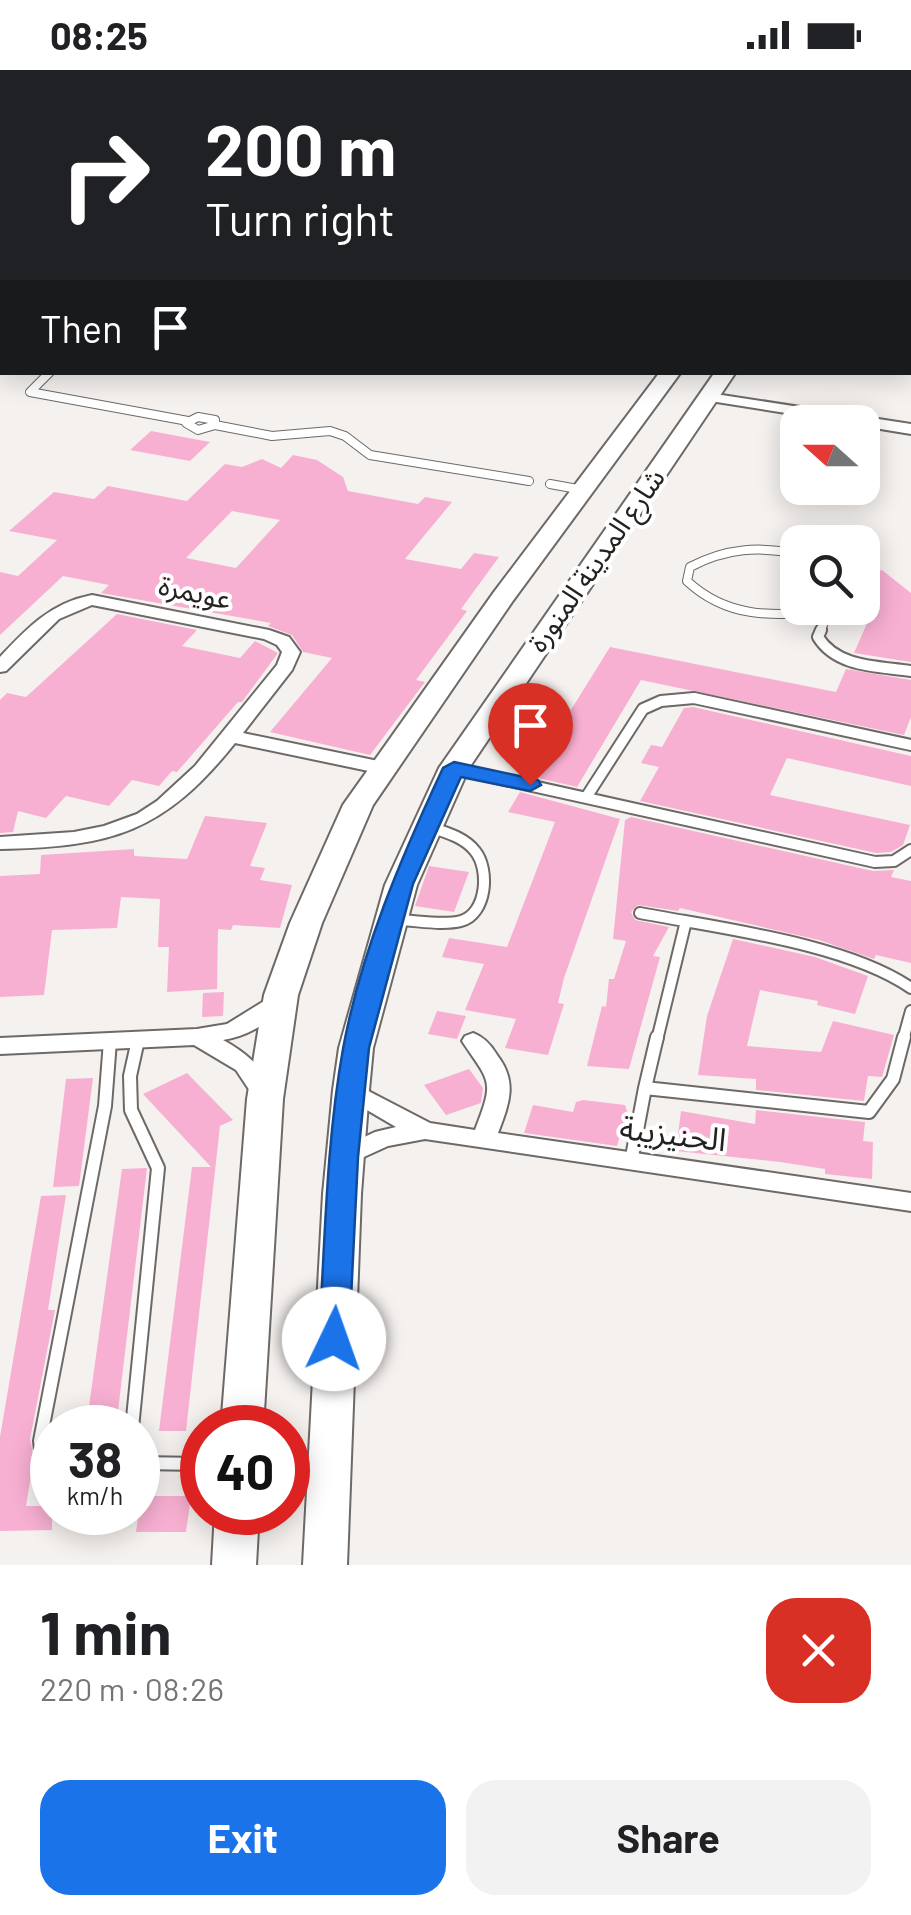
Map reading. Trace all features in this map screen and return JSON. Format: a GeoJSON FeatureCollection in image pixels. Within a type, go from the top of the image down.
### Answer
{"type":"FeatureCollection","features":[{"type":"Feature","properties":{"kind":"street","name":"شارع المدينة المنورة"},"geometry":{"type":"LineString","coordinates":[[244,1405],[265,1100],[281,995],[306,922],[358,805],[502,597],[669,375]]}},
{"type":"Feature","properties":{"kind":"street","name":"شارع المدينة المنورة"},"geometry":{"type":"LineString","coordinates":[[325,1565],[344,1157],[351,1090],[356,1048],[401,884],[454,768],[718,384]]}},
{"type":"Feature","properties":{"kind":"street"},"geometry":{"type":"LineString","coordinates":[[718,384],[911,429]]}},
{"type":"Feature","properties":{"kind":"street","name":"عويمرة"},"geometry":{"type":"LineString","coordinates":[[0,667],[57,612],[78,601],[108,602],[283,641],[292,652],[286,666],[194,776],[147,816],[101,832],[0,843]]}},
{"type":"Feature","properties":{"kind":"street"},"geometry":{"type":"LineString","coordinates":[[228,736],[383,768]]}},
{"type":"Feature","properties":{"kind":"street"},"geometry":{"type":"LineString","coordinates":[[0,1046],[197,1038],[233,1031],[262,1016],[281,995]]}},
{"type":"Feature","properties":{"kind":"street"},"geometry":{"type":"LineString","coordinates":[[197,1038],[230,1052],[254,1073],[265,1100]]}},
{"type":"Feature","properties":{"kind":"street"},"geometry":{"type":"LineString","coordinates":[[473,1042],[493,1062],[502,1081],[502,1092],[484,1140]]}},
{"type":"Feature","properties":{"kind":"street","name":"الحنيزيبة"},"geometry":{"type":"LineString","coordinates":[[351,1090],[386,1113],[426,1131],[911,1202]]}},
{"type":"Feature","properties":{"kind":"street","name":"الحنيزيبة"},"geometry":{"type":"LineString","coordinates":[[344,1157],[383,1138],[426,1131]]}},
{"type":"Feature","properties":{"kind":"street"},"geometry":{"type":"LineString","coordinates":[[234,1565],[236,1535]]}},
{"type":"Feature","properties":{"kind":"lane"},"geometry":{"type":"LineString","coordinates":[[47,375],[30,392],[188,420],[205,416],[215,420],[215,425],[272,436],[330,432],[345,436],[370,455],[529,481]]}},
{"type":"Feature","properties":{"kind":"lane"},"geometry":{"type":"LineString","coordinates":[[550,484],[584,490]]}},
{"type":"Feature","properties":{"kind":"lane"},"geometry":{"type":"LineString","coordinates":[[780,551],[753,547],[717,552],[690,567],[687,581],[704,599],[732,612],[780,616]]}},
{"type":"Feature","properties":{"kind":"lane"},"geometry":{"type":"LineString","coordinates":[[823,625],[818,637],[828,652],[845,659],[911,671]]}},
{"type":"Feature","properties":{"kind":"lane"},"geometry":{"type":"LineString","coordinates":[[587,796],[643,709],[653,702],[676,698],[694,698],[911,745]]}},
{"type":"Feature","properties":{"kind":"lane"},"geometry":{"type":"LineString","coordinates":[[454,768],[875,862],[894,861],[911,850]]}},
{"type":"Feature","properties":{"kind":"lane"},"geometry":{"type":"LineString","coordinates":[[392,920],[460,920],[469,917],[480,904],[486,868],[481,856],[462,839],[427,826]]}},
{"type":"Feature","properties":{"kind":"lane"},"geometry":{"type":"LineString","coordinates":[[640,913],[894,974],[911,988]]}},
{"type":"Feature","properties":{"kind":"lane"},"geometry":{"type":"LineString","coordinates":[[631,1162],[686,921]]}},
{"type":"Feature","properties":{"kind":"lane"},"geometry":{"type":"LineString","coordinates":[[645,1088],[868,1112],[892,1079],[910,1016]]}},
{"type":"Feature","properties":{"kind":"lane"},"geometry":{"type":"LineString","coordinates":[[134,1405],[158,1168],[155,1154],[130,1115],[127,1092],[138,1040]]}},
{"type":"Feature","properties":{"kind":"lane"},"geometry":{"type":"LineString","coordinates":[[47,1405],[105,1106],[110,1041]]}},
{"type":"Feature","properties":{"kind":"building"},"geometry":{"type":"Polygon","coordinates":[[[151,431],[210,442],[190,461],[130,450],[151,431]]]}},
{"type":"Feature","properties":{"kind":"building"},"geometry":{"type":"Polygon","coordinates":[[[293,455],[317,460],[343,477],[348,491],[418,504],[425,497],[452,502],[405,559],[461,569],[474,553],[499,557],[461,609],[467,611],[416,680],[425,682],[370,755],[270,732],[332,658],[303,652],[292,635],[268,626],[271,623],[101,593],[109,585],[63,576],[0,635],[0,572],[18,576],[57,540],[9,531],[54,492],[94,499],[108,486],[187,501],[225,464],[242,467],[262,459],[281,468],[293,455]],[[232,511],[186,558],[236,568],[280,520],[232,511]]]}},
{"type":"Feature","properties":{"kind":"building"},"geometry":{"type":"Polygon","coordinates":[[[880,570],[911,593],[911,662],[854,653],[866,625],[880,625],[880,570]]]}},
{"type":"Feature","properties":{"kind":"building"},"geometry":{"type":"Polygon","coordinates":[[[117,614],[197,630],[182,646],[240,658],[255,641],[278,653],[242,702],[159,786],[132,780],[109,806],[66,796],[46,818],[18,811],[13,832],[0,833],[0,700],[7,693],[26,697],[117,614]]]}},
{"type":"Feature","properties":{"kind":"building"},"geometry":{"type":"Polygon","coordinates":[[[610,647],[836,692],[846,669],[911,680],[911,717],[904,735],[641,680],[577,787],[530,776],[610,647]]]}},
{"type":"Feature","properties":{"kind":"building"},"geometry":{"type":"Polygon","coordinates":[[[684,708],[911,756],[911,786],[787,758],[770,795],[910,825],[903,845],[891,852],[876,853],[640,801],[659,767],[641,763],[651,745],[662,747],[684,708]]]}},
{"type":"Feature","properties":{"kind":"building"},"geometry":{"type":"Polygon","coordinates":[[[520,792],[620,819],[564,978],[558,1003],[564,1004],[548,1055],[505,1048],[516,1019],[465,1010],[484,964],[442,957],[449,938],[507,947],[555,822],[508,812],[520,792]]]}},
{"type":"Feature","properties":{"kind":"building"},"geometry":{"type":"Polygon","coordinates":[[[205,816],[267,823],[250,866],[265,868],[260,880],[292,885],[280,928],[233,925],[231,930],[218,929],[217,989],[167,992],[169,947],[158,947],[160,899],[121,897],[117,928],[52,930],[44,995],[0,997],[0,876],[40,874],[41,855],[134,849],[134,856],[187,859],[205,816]]]}},
{"type":"Feature","properties":{"kind":"building"},"geometry":{"type":"Polygon","coordinates":[[[631,817],[873,871],[894,870],[891,877],[911,881],[911,963],[876,955],[874,959],[819,940],[680,908],[678,911],[638,905],[631,912],[635,920],[669,927],[653,956],[660,957],[629,1069],[587,1066],[602,1006],[606,1007],[609,979],[614,979],[626,941],[613,939],[625,820],[631,817]]]}},
{"type":"Feature","properties":{"kind":"building"},"geometry":{"type":"Polygon","coordinates":[[[429,866],[469,872],[454,912],[415,906],[429,866]]]}},
{"type":"Feature","properties":{"kind":"building"},"geometry":{"type":"Polygon","coordinates":[[[733,939],[815,957],[868,976],[855,1014],[817,1005],[818,1001],[760,990],[747,1046],[821,1052],[833,1021],[894,1035],[882,1077],[868,1076],[864,1101],[756,1090],[756,1079],[698,1075],[707,1016],[733,939]]]}},
{"type":"Feature","properties":{"kind":"building"},"geometry":{"type":"Polygon","coordinates":[[[224,992],[223,1016],[202,1017],[203,993],[224,992]]]}},
{"type":"Feature","properties":{"kind":"building"},"geometry":{"type":"Polygon","coordinates":[[[437,1011],[466,1016],[457,1039],[428,1034],[437,1011]]]}},
{"type":"Feature","properties":{"kind":"building"},"geometry":{"type":"Polygon","coordinates":[[[469,1069],[483,1088],[481,1103],[446,1115],[424,1085],[469,1069]]]}},
{"type":"Feature","properties":{"kind":"building"},"geometry":{"type":"Polygon","coordinates":[[[187,1073],[233,1120],[220,1126],[189,1405],[180,1405],[180,1431],[160,1431],[160,1423],[192,1167],[211,1167],[143,1094],[187,1073]]]}},
{"type":"Feature","properties":{"kind":"building"},"geometry":{"type":"Polygon","coordinates":[[[93,1078],[79,1186],[53,1187],[66,1079],[93,1078]]]}},
{"type":"Feature","properties":{"kind":"building"},"geometry":{"type":"Polygon","coordinates":[[[576,1102],[625,1105],[627,1111],[617,1146],[524,1133],[533,1105],[573,1112],[576,1102]]]}},
{"type":"Feature","properties":{"kind":"building"},"geometry":{"type":"Polygon","coordinates":[[[756,1110],[865,1122],[863,1141],[873,1142],[872,1179],[825,1174],[825,1169],[780,1162],[676,1151],[681,1111],[755,1124],[756,1110]]]}},
{"type":"Feature","properties":{"kind":"building"},"geometry":{"type":"Polygon","coordinates":[[[147,1168],[119,1405],[89,1405],[122,1169],[147,1168]]]}},
{"type":"Feature","properties":{"kind":"building"},"geometry":{"type":"Polygon","coordinates":[[[66,1195],[48,1310],[55,1310],[37,1405],[30,1405],[30,1482],[26,1506],[30,1506],[30,1530],[0,1531],[0,1437],[41,1196],[66,1195]]]}},
{"type":"Feature","properties":{"kind":"building"},"geometry":{"type":"Polygon","coordinates":[[[160,1496],[180,1496],[180,1532],[160,1532],[160,1496]]]}},
{"type":"Feature","properties":{"kind":"route"},"geometry":{"type":"LineString","coordinates":[[334,1339],[344,1157],[356,1048],[401,884],[454,768],[530,785]]}}]}
